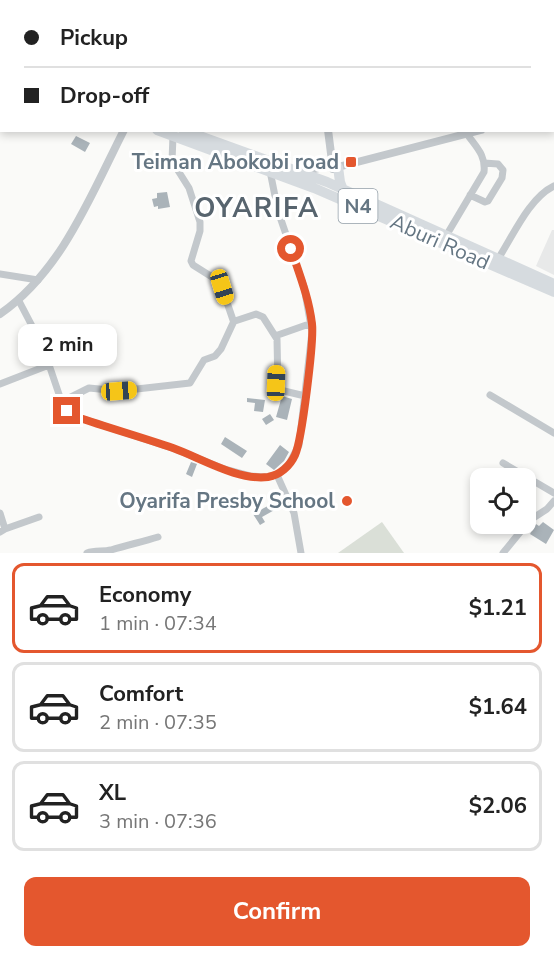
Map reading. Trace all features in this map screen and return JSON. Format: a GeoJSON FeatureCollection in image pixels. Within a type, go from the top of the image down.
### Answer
{"type":"FeatureCollection","features":[{"type":"Feature","properties":{"kind":"highway","name":"Aburi Road"},"geometry":{"type":"LineString","coordinates":[[178,133],[314,188],[554,292]]}},
{"type":"Feature","properties":{"kind":"highway","name":"Aburi Road"},"geometry":{"type":"LineString","coordinates":[[178,133],[302,172],[333,172],[343,190],[554,284]]}},
{"type":"Feature","properties":{"kind":"highway"},"geometry":{"type":"LineString","coordinates":[[333,172],[343,190]]}},
{"type":"Feature","properties":{"kind":"street"},"geometry":{"type":"LineString","coordinates":[[0,314],[19,301],[38,280],[69,237],[123,132]]}},
{"type":"Feature","properties":{"kind":"street"},"geometry":{"type":"LineString","coordinates":[[328,132],[333,172]]}},
{"type":"Feature","properties":{"kind":"street"},"geometry":{"type":"LineString","coordinates":[[302,172],[333,172],[444,134],[474,132]]}},
{"type":"Feature","properties":{"kind":"street"},"geometry":{"type":"LineString","coordinates":[[178,133],[172,161],[189,188],[200,222],[200,231],[192,261],[196,268],[220,282],[234,321]]}},
{"type":"Feature","properties":{"kind":"street"},"geometry":{"type":"LineString","coordinates":[[446,236],[484,172],[481,152],[467,134]]}},
{"type":"Feature","properties":{"kind":"street"},"geometry":{"type":"LineString","coordinates":[[470,195],[485,202],[488,201],[502,178],[503,170],[498,164],[484,163]]}},
{"type":"Feature","properties":{"kind":"street"},"geometry":{"type":"LineString","coordinates":[[19,301],[43,347],[61,402],[71,415],[175,449],[224,469],[250,476],[278,475],[289,464],[299,445],[312,323],[304,287],[278,211],[270,171]]}},
{"type":"Feature","properties":{"kind":"street"},"geometry":{"type":"LineString","coordinates":[[314,188],[333,172]]}},
{"type":"Feature","properties":{"kind":"street"},"geometry":{"type":"LineString","coordinates":[[498,259],[533,203],[541,194],[554,186]]}},
{"type":"Feature","properties":{"kind":"street"},"geometry":{"type":"LineString","coordinates":[[0,274],[38,280]]}},
{"type":"Feature","properties":{"kind":"street"},"geometry":{"type":"LineString","coordinates":[[61,402],[89,388],[119,391],[190,383],[204,360],[215,356],[221,349],[234,321],[259,314],[275,336],[278,345],[278,387],[280,390],[305,396]]}},
{"type":"Feature","properties":{"kind":"street"},"geometry":{"type":"LineString","coordinates":[[275,336],[312,323]]}},
{"type":"Feature","properties":{"kind":"street"},"geometry":{"type":"LineString","coordinates":[[0,384],[49,365]]}},
{"type":"Feature","properties":{"kind":"street"},"geometry":{"type":"LineString","coordinates":[[490,394],[554,433]]}},
{"type":"Feature","properties":{"kind":"street"},"geometry":{"type":"LineString","coordinates":[[503,463],[554,493]]}},
{"type":"Feature","properties":{"kind":"street"},"geometry":{"type":"LineString","coordinates":[[278,475],[294,513],[301,553]]}},
{"type":"Feature","properties":{"kind":"street"},"geometry":{"type":"LineString","coordinates":[[536,516],[554,501]]}},
{"type":"Feature","properties":{"kind":"street"},"geometry":{"type":"LineString","coordinates":[[0,513],[2,530],[39,517]]}},
{"type":"Feature","properties":{"kind":"street"},"geometry":{"type":"LineString","coordinates":[[503,553],[518,534]]}},
{"type":"Feature","properties":{"kind":"street"},"geometry":{"type":"LineString","coordinates":[[87,553],[112,550],[128,543],[144,542],[158,537]]}},
{"type":"Feature","properties":{"kind":"shaded area"},"geometry":{"type":"Polygon","coordinates":[[[554,230],[554,275],[536,266],[554,230]]]}},
{"type":"Feature","properties":{"kind":"shaded area"},"geometry":{"type":"Polygon","coordinates":[[[382,522],[404,553],[338,553],[382,522]]]}},
{"type":"Feature","properties":{"kind":"building"},"geometry":{"type":"Polygon","coordinates":[[[76,136],[90,143],[85,152],[71,144],[76,136]]]}},
{"type":"Feature","properties":{"kind":"building"},"geometry":{"type":"Polygon","coordinates":[[[167,192],[170,207],[158,209],[158,206],[154,207],[152,199],[157,198],[157,193],[167,192]]]}},
{"type":"Feature","properties":{"kind":"building"},"geometry":{"type":"Polygon","coordinates":[[[282,396],[292,399],[287,420],[276,417],[282,396]]]}},
{"type":"Feature","properties":{"kind":"building"},"geometry":{"type":"Polygon","coordinates":[[[247,398],[265,400],[263,412],[254,411],[255,403],[247,402],[247,398]]]}},
{"type":"Feature","properties":{"kind":"building"},"geometry":{"type":"Polygon","coordinates":[[[270,414],[274,420],[266,425],[262,419],[270,414]]]}},
{"type":"Feature","properties":{"kind":"building"},"geometry":{"type":"Polygon","coordinates":[[[225,437],[247,451],[242,458],[221,444],[225,437]]]}},
{"type":"Feature","properties":{"kind":"building"},"geometry":{"type":"Polygon","coordinates":[[[280,445],[289,452],[284,461],[274,470],[266,464],[280,445]]]}},
{"type":"Feature","properties":{"kind":"building"},"geometry":{"type":"Polygon","coordinates":[[[191,462],[197,464],[192,477],[186,474],[191,462]]]}},
{"type":"Feature","properties":{"kind":"building"},"geometry":{"type":"Polygon","coordinates":[[[275,502],[278,508],[262,517],[265,522],[260,525],[253,514],[275,502]]]}},
{"type":"Feature","properties":{"kind":"building"},"geometry":{"type":"Polygon","coordinates":[[[543,522],[554,530],[546,544],[530,534],[536,534],[536,524],[539,526],[543,522]]]}},
{"type":"Feature","properties":{"kind":"place","name":"Teiman Abokobi road"},"geometry":{"type":"Point","coordinates":[351,162]}},
{"type":"Feature","properties":{"kind":"place","name":"Oyarifa Presby School"},"geometry":{"type":"Point","coordinates":[347,501]}},
{"type":"Feature","properties":{"kind":"district","name":"OYARIFA"},"geometry":{"type":"Point","coordinates":[257,208]}},
{"type":"Feature","properties":{"kind":"route"},"geometry":{"type":"LineString","coordinates":[[67,411],[71,415],[175,449],[224,469],[250,476],[278,475],[289,464],[299,445],[312,332],[304,287],[291,249]]}}]}
